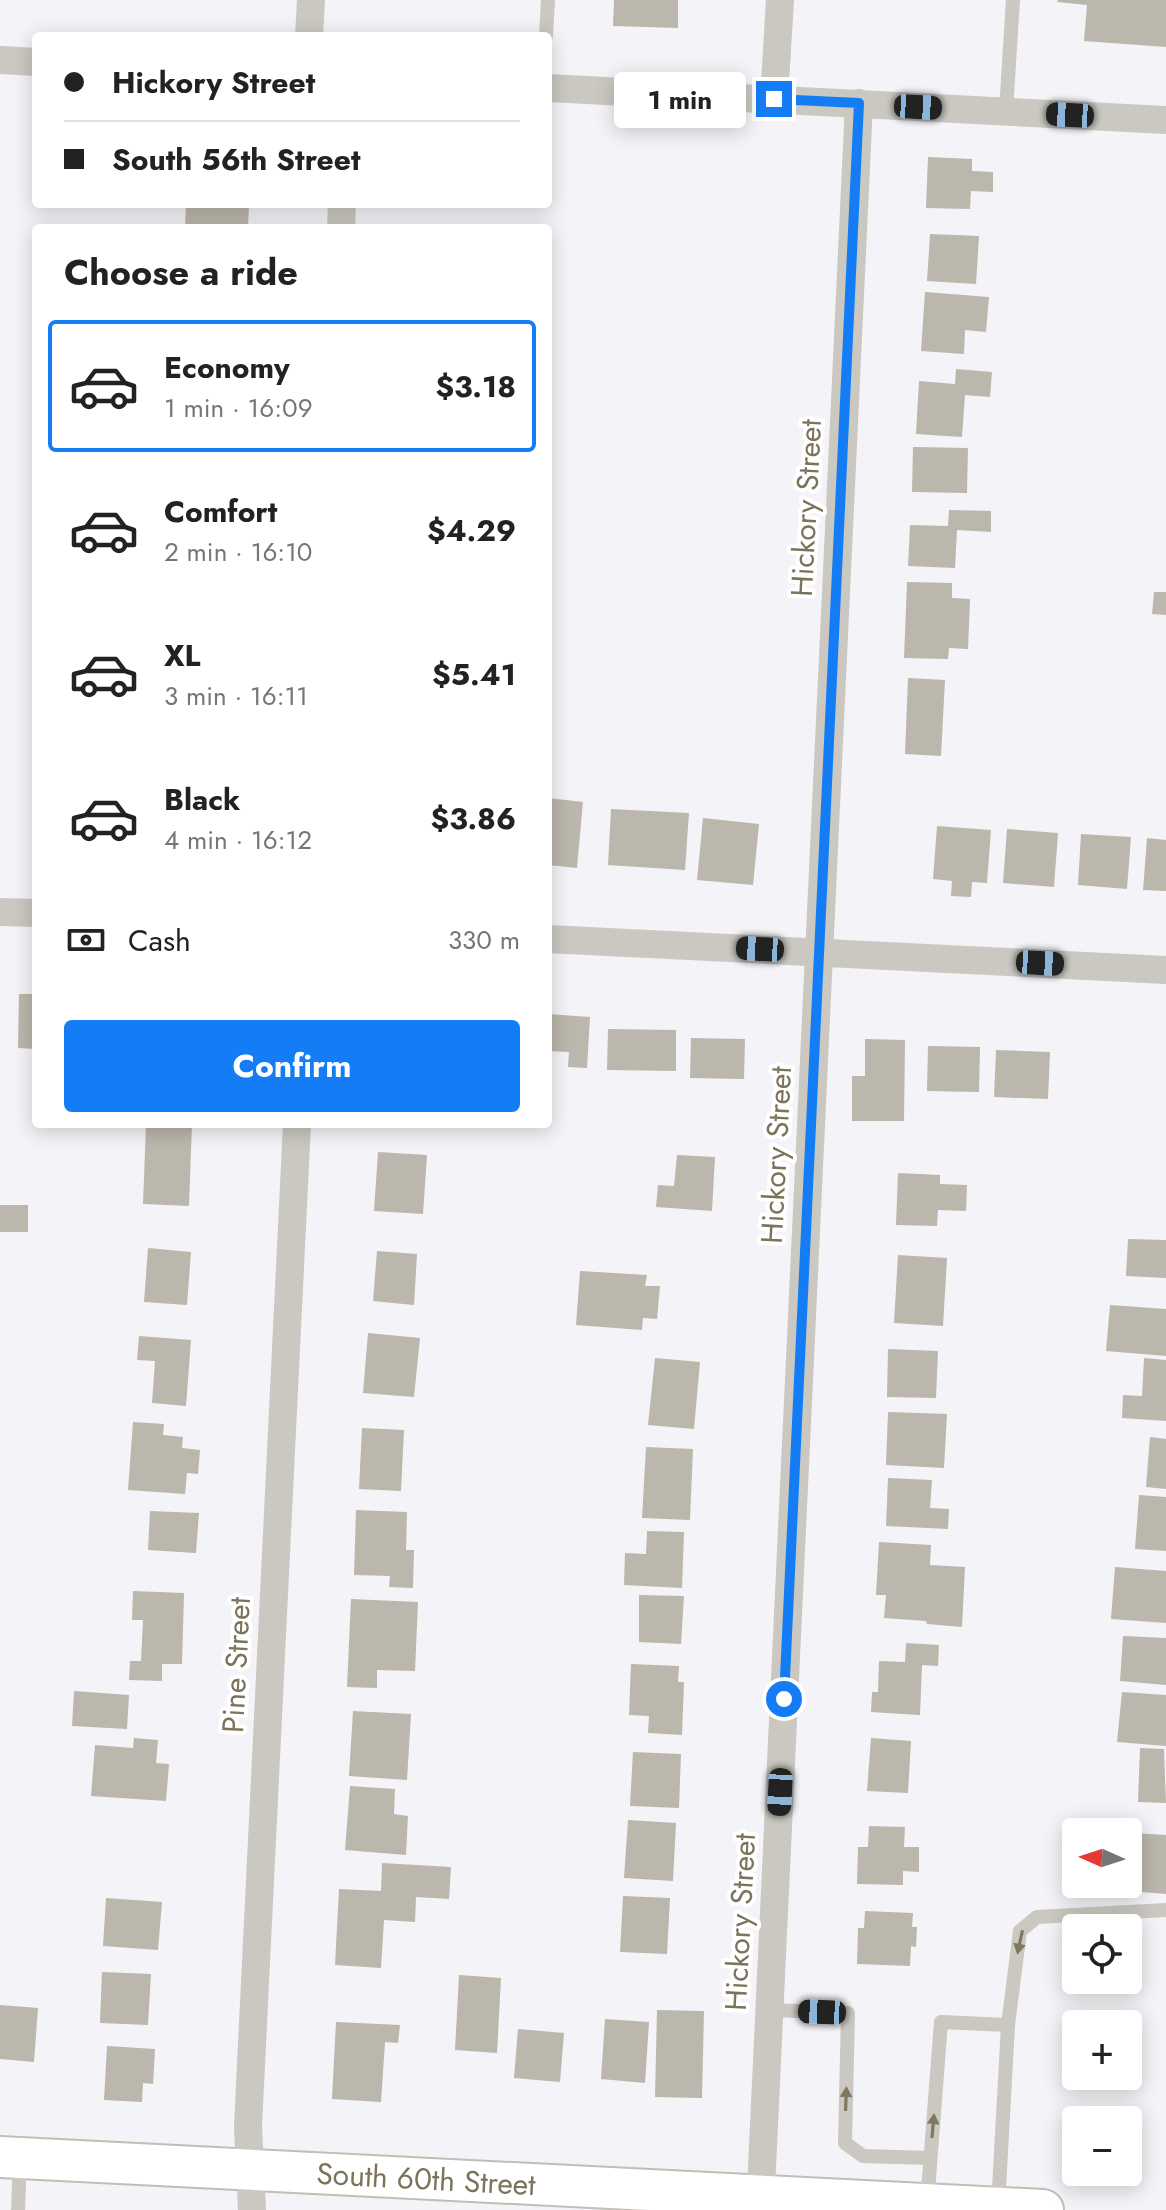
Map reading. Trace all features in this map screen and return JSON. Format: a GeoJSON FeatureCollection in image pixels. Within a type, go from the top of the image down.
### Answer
{"type":"FeatureCollection","features":[{"type":"Feature","properties":{"kind":"main road","name":"South 60th Street"},"geometry":{"type":"LineString","coordinates":[[10,2158],[761,2203],[927,2204],[1043,2210]]}},
{"type":"Feature","properties":{"kind":"street"},"geometry":{"type":"LineString","coordinates":[[309,32],[311,0]]}},
{"type":"Feature","properties":{"kind":"street"},"geometry":{"type":"LineString","coordinates":[[774,99],[780,0]]}},
{"type":"Feature","properties":{"kind":"street"},"geometry":{"type":"LineString","coordinates":[[0,60],[32,62]]}},
{"type":"Feature","properties":{"kind":"street"},"geometry":{"type":"LineString","coordinates":[[552,88],[1166,120]]}},
{"type":"Feature","properties":{"kind":"street","name":"Hickory Street"},"geometry":{"type":"LineString","coordinates":[[761,2203],[859,103]]}},
{"type":"Feature","properties":{"kind":"street"},"geometry":{"type":"LineString","coordinates":[[0,912],[32,913]]}},
{"type":"Feature","properties":{"kind":"street"},"geometry":{"type":"LineString","coordinates":[[552,939],[1166,970]]}},
{"type":"Feature","properties":{"kind":"street","name":"Pine Street"},"geometry":{"type":"LineString","coordinates":[[252,2210],[248,2126],[297,1128]]}},
{"type":"Feature","properties":{"kind":"lane"},"geometry":{"type":"LineString","coordinates":[[546,32],[548,0]]}},
{"type":"Feature","properties":{"kind":"lane"},"geometry":{"type":"LineString","coordinates":[[1006,111],[1013,0]]}},
{"type":"Feature","properties":{"kind":"lane"},"geometry":{"type":"LineString","coordinates":[[998,2208],[1008,2025],[1020,1931],[1037,1917],[1166,1910]]}},
{"type":"Feature","properties":{"kind":"lane"},"geometry":{"type":"LineString","coordinates":[[770,2010],[848,2013],[845,2143],[863,2156],[930,2158]]}},
{"type":"Feature","properties":{"kind":"lane"},"geometry":{"type":"LineString","coordinates":[[927,2204],[941,2022],[1008,2025]]}},
{"type":"Feature","properties":{"kind":"lane"},"geometry":{"type":"LineString","coordinates":[[10,2158],[18,2210]]}},
{"type":"Feature","properties":{"kind":"building"},"geometry":{"type":"Polygon","coordinates":[[[614,0],[678,0],[678,28],[613,26],[614,0]]]}},
{"type":"Feature","properties":{"kind":"building"},"geometry":{"type":"Polygon","coordinates":[[[1058,0],[1166,0],[1166,47],[1084,41],[1087,5],[1058,0]]]}},
{"type":"Feature","properties":{"kind":"building"},"geometry":{"type":"Polygon","coordinates":[[[928,157],[972,159],[972,171],[993,172],[993,192],[971,191],[970,209],[926,208],[928,157]]]}},
{"type":"Feature","properties":{"kind":"building"},"geometry":{"type":"Polygon","coordinates":[[[186,208],[249,208],[248,224],[185,224],[186,208]]]}},
{"type":"Feature","properties":{"kind":"building"},"geometry":{"type":"Polygon","coordinates":[[[930,234],[979,236],[976,284],[927,281],[930,234]]]}},
{"type":"Feature","properties":{"kind":"building"},"geometry":{"type":"Polygon","coordinates":[[[925,292],[989,297],[986,332],[965,330],[964,354],[921,351],[925,292]]]}},
{"type":"Feature","properties":{"kind":"building"},"geometry":{"type":"Polygon","coordinates":[[[956,369],[992,372],[990,397],[965,395],[962,437],[916,434],[919,381],[955,384],[956,369]]]}},
{"type":"Feature","properties":{"kind":"building"},"geometry":{"type":"Polygon","coordinates":[[[913,447],[968,448],[967,493],[912,492],[913,447]]]}},
{"type":"Feature","properties":{"kind":"building"},"geometry":{"type":"Polygon","coordinates":[[[949,510],[991,511],[991,532],[957,530],[955,568],[908,566],[910,525],[948,526],[949,510]]]}},
{"type":"Feature","properties":{"kind":"building"},"geometry":{"type":"Polygon","coordinates":[[[907,582],[952,583],[952,598],[970,599],[968,649],[949,648],[948,659],[904,658],[907,582]]]}},
{"type":"Feature","properties":{"kind":"building"},"geometry":{"type":"Polygon","coordinates":[[[1154,592],[1166,592],[1166,615],[1152,614],[1154,592]]]}},
{"type":"Feature","properties":{"kind":"building"},"geometry":{"type":"Polygon","coordinates":[[[908,678],[945,680],[941,756],[905,754],[908,678]]]}},
{"type":"Feature","properties":{"kind":"building"},"geometry":{"type":"Polygon","coordinates":[[[552,798],[583,802],[577,868],[552,865],[552,798]]]}},
{"type":"Feature","properties":{"kind":"building"},"geometry":{"type":"Polygon","coordinates":[[[611,809],[689,813],[685,870],[608,865],[611,809]]]}},
{"type":"Feature","properties":{"kind":"building"},"geometry":{"type":"Polygon","coordinates":[[[703,818],[759,824],[753,885],[697,880],[703,818]]]}},
{"type":"Feature","properties":{"kind":"building"},"geometry":{"type":"Polygon","coordinates":[[[937,826],[991,830],[987,883],[972,882],[971,897],[951,896],[952,881],[933,879],[937,826]]]}},
{"type":"Feature","properties":{"kind":"building"},"geometry":{"type":"Polygon","coordinates":[[[1007,829],[1058,833],[1054,887],[1003,883],[1007,829]]]}},
{"type":"Feature","properties":{"kind":"building"},"geometry":{"type":"Polygon","coordinates":[[[1081,834],[1131,837],[1127,889],[1078,885],[1081,834]]]}},
{"type":"Feature","properties":{"kind":"building"},"geometry":{"type":"Polygon","coordinates":[[[1147,838],[1166,840],[1166,891],[1143,890],[1147,838]]]}},
{"type":"Feature","properties":{"kind":"building"},"geometry":{"type":"Polygon","coordinates":[[[19,994],[32,994],[32,1049],[18,1048],[19,994]]]}},
{"type":"Feature","properties":{"kind":"building"},"geometry":{"type":"Polygon","coordinates":[[[552,1014],[590,1017],[587,1068],[568,1067],[569,1052],[552,1051],[552,1014]]]}},
{"type":"Feature","properties":{"kind":"building"},"geometry":{"type":"Polygon","coordinates":[[[608,1029],[676,1030],[676,1071],[607,1070],[608,1029]]]}},
{"type":"Feature","properties":{"kind":"building"},"geometry":{"type":"Polygon","coordinates":[[[691,1038],[745,1039],[744,1079],[690,1078],[691,1038]]]}},
{"type":"Feature","properties":{"kind":"building"},"geometry":{"type":"Polygon","coordinates":[[[865,1039],[905,1040],[904,1121],[852,1121],[852,1076],[865,1076],[865,1039]]]}},
{"type":"Feature","properties":{"kind":"building"},"geometry":{"type":"Polygon","coordinates":[[[928,1046],[980,1047],[979,1092],[927,1091],[928,1046]]]}},
{"type":"Feature","properties":{"kind":"building"},"geometry":{"type":"Polygon","coordinates":[[[996,1050],[1050,1052],[1048,1099],[994,1097],[996,1050]]]}},
{"type":"Feature","properties":{"kind":"building"},"geometry":{"type":"Polygon","coordinates":[[[146,1128],[192,1128],[189,1206],[143,1204],[146,1128]]]}},
{"type":"Feature","properties":{"kind":"building"},"geometry":{"type":"Polygon","coordinates":[[[378,1152],[427,1155],[423,1214],[374,1211],[378,1152]]]}},
{"type":"Feature","properties":{"kind":"building"},"geometry":{"type":"Polygon","coordinates":[[[677,1155],[715,1157],[712,1211],[656,1207],[658,1185],[674,1186],[677,1155]]]}},
{"type":"Feature","properties":{"kind":"building"},"geometry":{"type":"Polygon","coordinates":[[[898,1173],[940,1175],[940,1184],[967,1185],[966,1211],[938,1210],[937,1226],[896,1225],[898,1173]]]}},
{"type":"Feature","properties":{"kind":"building"},"geometry":{"type":"Polygon","coordinates":[[[0,1205],[28,1205],[28,1232],[0,1232],[0,1205]]]}},
{"type":"Feature","properties":{"kind":"building"},"geometry":{"type":"Polygon","coordinates":[[[1128,1239],[1166,1240],[1166,1278],[1126,1276],[1128,1239]]]}},
{"type":"Feature","properties":{"kind":"building"},"geometry":{"type":"Polygon","coordinates":[[[148,1248],[191,1252],[187,1305],[144,1302],[148,1248]]]}},
{"type":"Feature","properties":{"kind":"building"},"geometry":{"type":"Polygon","coordinates":[[[377,1251],[417,1254],[414,1305],[373,1301],[377,1251]]]}},
{"type":"Feature","properties":{"kind":"building"},"geometry":{"type":"Polygon","coordinates":[[[898,1255],[947,1258],[943,1326],[894,1323],[898,1255]]]}},
{"type":"Feature","properties":{"kind":"building"},"geometry":{"type":"Polygon","coordinates":[[[580,1271],[647,1275],[645,1286],[660,1286],[657,1319],[643,1318],[642,1330],[576,1325],[580,1271]]]}},
{"type":"Feature","properties":{"kind":"building"},"geometry":{"type":"Polygon","coordinates":[[[1110,1305],[1166,1309],[1166,1356],[1106,1351],[1110,1305]]]}},
{"type":"Feature","properties":{"kind":"building"},"geometry":{"type":"Polygon","coordinates":[[[368,1333],[420,1338],[414,1397],[363,1393],[368,1333]]]}},
{"type":"Feature","properties":{"kind":"building"},"geometry":{"type":"Polygon","coordinates":[[[139,1336],[191,1340],[186,1406],[152,1403],[155,1361],[137,1360],[139,1336]]]}},
{"type":"Feature","properties":{"kind":"building"},"geometry":{"type":"Polygon","coordinates":[[[888,1349],[938,1351],[936,1398],[887,1397],[888,1349]]]}},
{"type":"Feature","properties":{"kind":"building"},"geometry":{"type":"Polygon","coordinates":[[[655,1358],[700,1362],[694,1429],[648,1425],[655,1358]]]}},
{"type":"Feature","properties":{"kind":"building"},"geometry":{"type":"Polygon","coordinates":[[[1144,1358],[1166,1360],[1166,1421],[1122,1418],[1123,1395],[1142,1396],[1144,1358]]]}},
{"type":"Feature","properties":{"kind":"building"},"geometry":{"type":"Polygon","coordinates":[[[888,1412],[947,1414],[944,1468],[886,1465],[888,1412]]]}},
{"type":"Feature","properties":{"kind":"building"},"geometry":{"type":"Polygon","coordinates":[[[133,1422],[164,1424],[163,1435],[183,1437],[182,1448],[200,1450],[198,1474],[187,1473],[185,1494],[128,1490],[133,1422]]]}},
{"type":"Feature","properties":{"kind":"building"},"geometry":{"type":"Polygon","coordinates":[[[362,1428],[404,1430],[401,1491],[359,1489],[362,1428]]]}},
{"type":"Feature","properties":{"kind":"building"},"geometry":{"type":"Polygon","coordinates":[[[1150,1437],[1166,1439],[1166,1489],[1146,1487],[1150,1437]]]}},
{"type":"Feature","properties":{"kind":"building"},"geometry":{"type":"Polygon","coordinates":[[[646,1447],[693,1449],[690,1520],[642,1518],[646,1447]]]}},
{"type":"Feature","properties":{"kind":"building"},"geometry":{"type":"Polygon","coordinates":[[[888,1478],[932,1480],[930,1508],[949,1509],[948,1529],[886,1526],[888,1478]]]}},
{"type":"Feature","properties":{"kind":"building"},"geometry":{"type":"Polygon","coordinates":[[[1139,1495],[1166,1497],[1166,1551],[1135,1549],[1139,1495]]]}},
{"type":"Feature","properties":{"kind":"building"},"geometry":{"type":"Polygon","coordinates":[[[356,1510],[407,1512],[406,1550],[414,1550],[413,1588],[389,1587],[390,1576],[354,1575],[356,1510]]]}},
{"type":"Feature","properties":{"kind":"building"},"geometry":{"type":"Polygon","coordinates":[[[150,1511],[199,1513],[196,1553],[148,1550],[150,1511]]]}},
{"type":"Feature","properties":{"kind":"building"},"geometry":{"type":"Polygon","coordinates":[[[647,1531],[684,1532],[682,1588],[624,1585],[625,1553],[646,1554],[647,1531]]]}},
{"type":"Feature","properties":{"kind":"building"},"geometry":{"type":"Polygon","coordinates":[[[879,1542],[931,1545],[930,1565],[965,1567],[962,1627],[884,1618],[886,1595],[876,1595],[879,1542]]]}},
{"type":"Feature","properties":{"kind":"building"},"geometry":{"type":"Polygon","coordinates":[[[1115,1567],[1166,1571],[1166,1623],[1111,1619],[1115,1567]]]}},
{"type":"Feature","properties":{"kind":"building"},"geometry":{"type":"Polygon","coordinates":[[[133,1591],[184,1593],[182,1664],[162,1664],[162,1681],[129,1680],[130,1661],[141,1661],[143,1620],[132,1620],[133,1591]]]}},
{"type":"Feature","properties":{"kind":"building"},"geometry":{"type":"Polygon","coordinates":[[[639,1595],[684,1596],[681,1644],[639,1642],[639,1595]]]}},
{"type":"Feature","properties":{"kind":"building"},"geometry":{"type":"Polygon","coordinates":[[[351,1599],[418,1602],[415,1671],[377,1670],[377,1688],[347,1687],[351,1599]]]}},
{"type":"Feature","properties":{"kind":"building"},"geometry":{"type":"Polygon","coordinates":[[[1123,1636],[1166,1638],[1166,1685],[1120,1681],[1123,1636]]]}},
{"type":"Feature","properties":{"kind":"building"},"geometry":{"type":"Polygon","coordinates":[[[906,1643],[939,1645],[938,1666],[922,1665],[920,1715],[871,1712],[872,1692],[878,1692],[879,1661],[905,1662],[906,1643]]]}},
{"type":"Feature","properties":{"kind":"building"},"geometry":{"type":"Polygon","coordinates":[[[631,1664],[679,1666],[678,1682],[684,1682],[682,1735],[648,1733],[649,1716],[629,1715],[631,1664]]]}},
{"type":"Feature","properties":{"kind":"building"},"geometry":{"type":"Polygon","coordinates":[[[74,1691],[129,1695],[127,1729],[72,1726],[74,1691]]]}},
{"type":"Feature","properties":{"kind":"building"},"geometry":{"type":"Polygon","coordinates":[[[1122,1692],[1166,1695],[1166,1746],[1117,1742],[1122,1692]]]}},
{"type":"Feature","properties":{"kind":"building"},"geometry":{"type":"Polygon","coordinates":[[[353,1711],[411,1714],[407,1780],[349,1776],[353,1711]]]}},
{"type":"Feature","properties":{"kind":"building"},"geometry":{"type":"Polygon","coordinates":[[[134,1738],[158,1740],[156,1763],[169,1764],[166,1801],[91,1796],[95,1745],[133,1748],[134,1738]]]}},
{"type":"Feature","properties":{"kind":"building"},"geometry":{"type":"Polygon","coordinates":[[[871,1738],[911,1741],[908,1793],[867,1791],[871,1738]]]}},
{"type":"Feature","properties":{"kind":"building"},"geometry":{"type":"Polygon","coordinates":[[[1140,1748],[1164,1749],[1166,1803],[1138,1802],[1140,1748]]]}},
{"type":"Feature","properties":{"kind":"building"},"geometry":{"type":"Polygon","coordinates":[[[633,1752],[681,1754],[679,1808],[630,1806],[633,1752]]]}},
{"type":"Feature","properties":{"kind":"building"},"geometry":{"type":"Polygon","coordinates":[[[350,1786],[395,1789],[394,1814],[408,1816],[406,1855],[345,1850],[350,1786]]]}},
{"type":"Feature","properties":{"kind":"building"},"geometry":{"type":"Polygon","coordinates":[[[628,1820],[676,1823],[673,1881],[624,1878],[628,1820]]]}},
{"type":"Feature","properties":{"kind":"building"},"geometry":{"type":"Polygon","coordinates":[[[869,1826],[905,1827],[904,1847],[919,1847],[919,1872],[903,1871],[903,1885],[857,1884],[858,1847],[868,1847],[869,1826]]]}},
{"type":"Feature","properties":{"kind":"building"},"geometry":{"type":"Polygon","coordinates":[[[1142,1834],[1166,1835],[1166,1894],[1142,1892],[1142,1834]]]}},
{"type":"Feature","properties":{"kind":"building"},"geometry":{"type":"Polygon","coordinates":[[[382,1863],[451,1867],[449,1899],[416,1897],[415,1922],[384,1920],[381,1968],[335,1965],[339,1889],[381,1891],[382,1863]]]}},
{"type":"Feature","properties":{"kind":"building"},"geometry":{"type":"Polygon","coordinates":[[[623,1896],[670,1898],[667,1954],[620,1952],[623,1896]]]}},
{"type":"Feature","properties":{"kind":"building"},"geometry":{"type":"Polygon","coordinates":[[[106,1898],[162,1902],[158,1950],[103,1946],[106,1898]]]}},
{"type":"Feature","properties":{"kind":"building"},"geometry":{"type":"Polygon","coordinates":[[[865,1911],[913,1913],[912,1927],[917,1927],[916,1947],[911,1946],[910,1966],[857,1964],[858,1928],[864,1928],[865,1911]]]}},
{"type":"Feature","properties":{"kind":"building"},"geometry":{"type":"Polygon","coordinates":[[[102,1972],[151,1974],[148,2025],[100,2023],[102,1972]]]}},
{"type":"Feature","properties":{"kind":"building"},"geometry":{"type":"Polygon","coordinates":[[[459,1975],[501,1978],[497,2053],[455,2050],[459,1975]]]}},
{"type":"Feature","properties":{"kind":"building"},"geometry":{"type":"Polygon","coordinates":[[[0,2005],[38,2008],[34,2062],[0,2059],[0,2005]]]}},
{"type":"Feature","properties":{"kind":"building"},"geometry":{"type":"Polygon","coordinates":[[[657,2010],[704,2011],[702,2098],[655,2097],[657,2010]]]}},
{"type":"Feature","properties":{"kind":"building"},"geometry":{"type":"Polygon","coordinates":[[[605,2019],[649,2022],[645,2083],[601,2079],[605,2019]]]}},
{"type":"Feature","properties":{"kind":"building"},"geometry":{"type":"Polygon","coordinates":[[[336,2022],[400,2025],[398,2043],[385,2042],[381,2102],[332,2099],[336,2022]]]}},
{"type":"Feature","properties":{"kind":"building"},"geometry":{"type":"Polygon","coordinates":[[[518,2029],[564,2033],[560,2082],[514,2078],[518,2029]]]}},
{"type":"Feature","properties":{"kind":"building"},"geometry":{"type":"Polygon","coordinates":[[[107,2046],[155,2049],[153,2084],[143,2083],[142,2102],[104,2100],[107,2046]]]}},
{"type":"Feature","properties":{"kind":"route"},"geometry":{"type":"LineString","coordinates":[[774,99],[859,103],[784,1699]]}}]}
